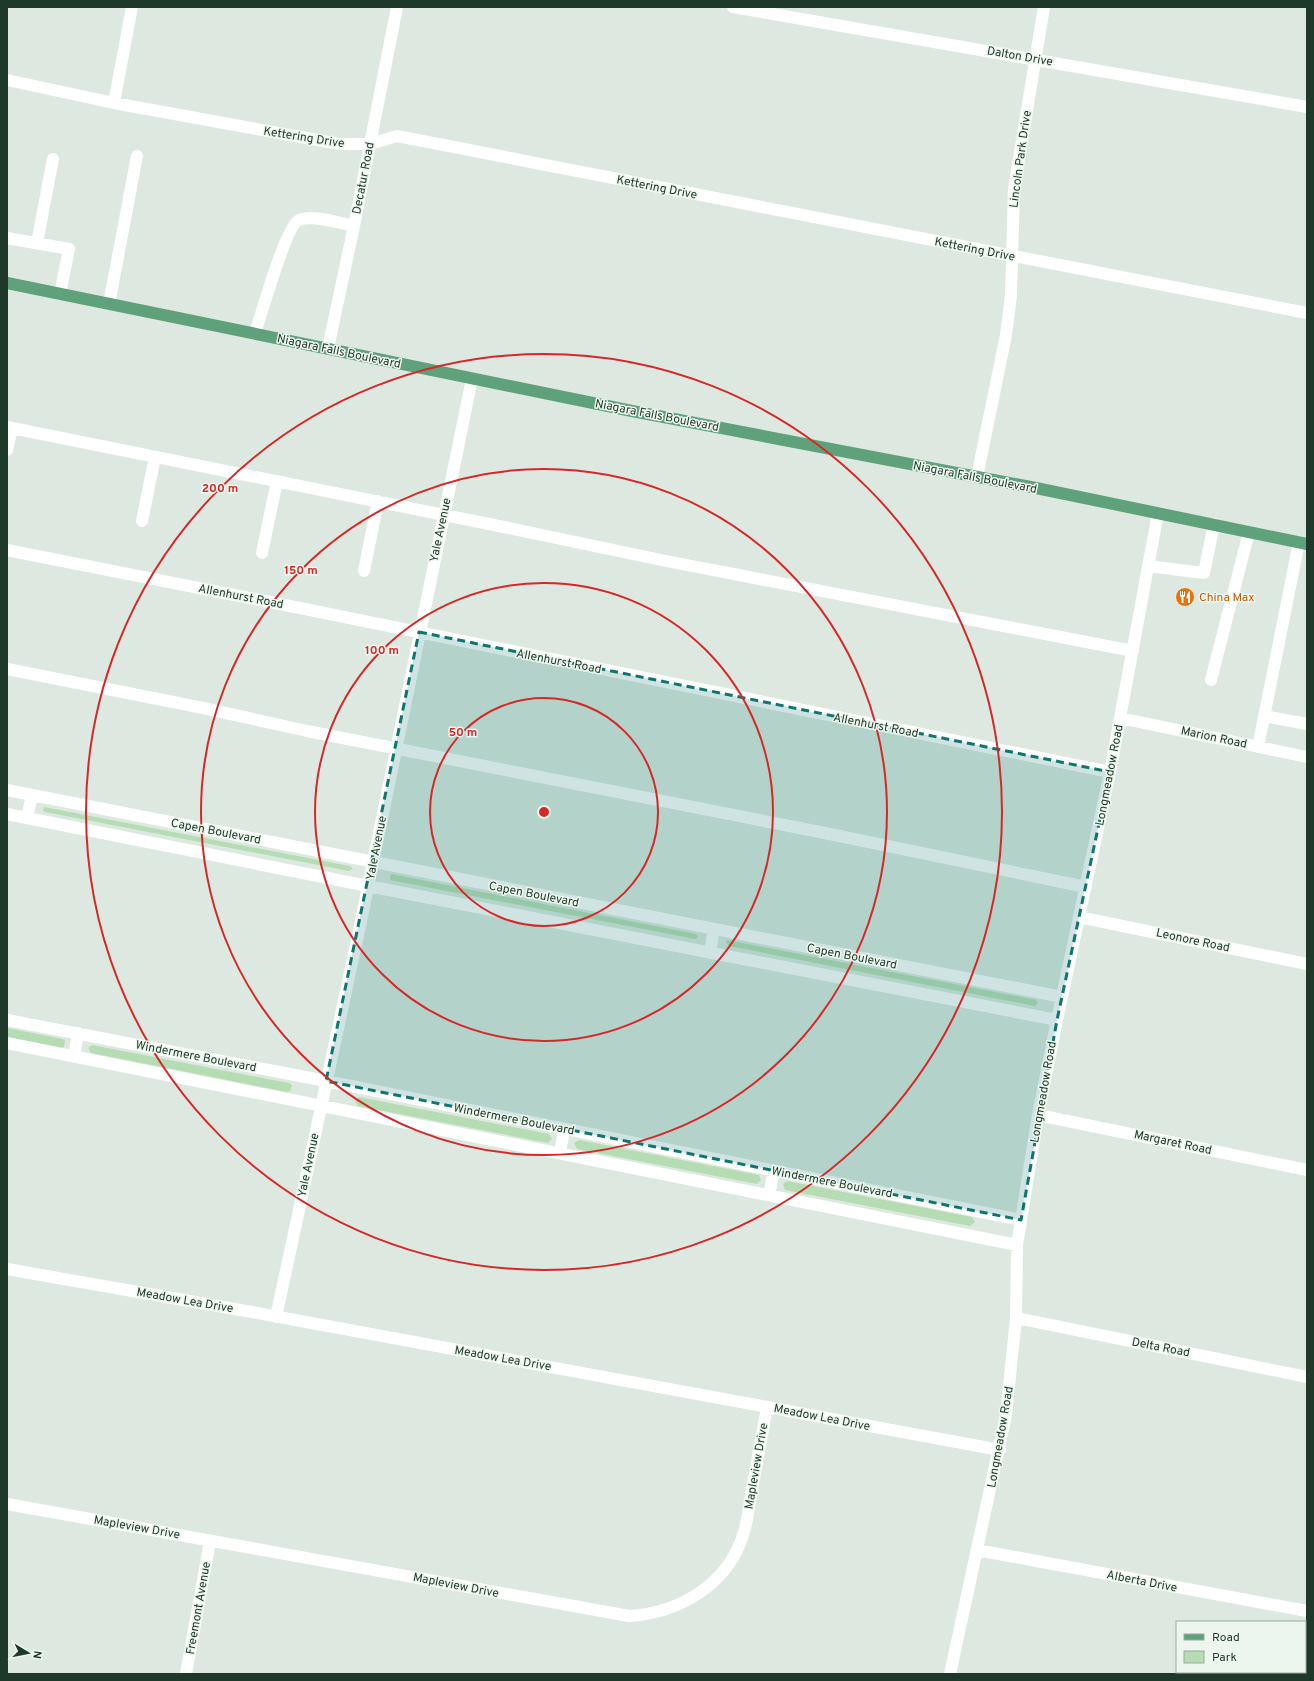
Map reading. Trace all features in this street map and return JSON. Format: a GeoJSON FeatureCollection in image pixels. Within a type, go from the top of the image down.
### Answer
{"type":"FeatureCollection","features":[{"type":"Feature","properties":{"kind":"main road","name":"Niagara Falls Boulevard"},"geometry":{"type":"LineString","coordinates":[[7,284],[1303,543]]}},
{"type":"Feature","properties":{"kind":"street"},"geometry":{"type":"LineString","coordinates":[[114,103],[132,7]]}},
{"type":"Feature","properties":{"kind":"street","name":"Decatur Road"},"geometry":{"type":"LineString","coordinates":[[328,348],[354,226],[397,7]]}},
{"type":"Feature","properties":{"kind":"street","name":"Dalton Drive"},"geometry":{"type":"LineString","coordinates":[[733,7],[1035,58],[1307,107]]}},
{"type":"Feature","properties":{"kind":"street","name":"Lincoln Park Drive"},"geometry":{"type":"LineString","coordinates":[[977,477],[1006,335],[1011,295],[1014,189],[1044,7]]}},
{"type":"Feature","properties":{"kind":"street","name":"Kettering Drive"},"geometry":{"type":"LineString","coordinates":[[7,80],[114,103],[339,144],[370,144],[398,136],[1307,313]]}},
{"type":"Feature","properties":{"kind":"street"},"geometry":{"type":"LineString","coordinates":[[109,304],[137,156]]}},
{"type":"Feature","properties":{"kind":"street"},"geometry":{"type":"LineString","coordinates":[[37,243],[53,159]]}},
{"type":"Feature","properties":{"kind":"street"},"geometry":{"type":"LineString","coordinates":[[255,333],[280,256],[292,226],[299,220],[311,218],[354,226]]}},
{"type":"Feature","properties":{"kind":"street"},"geometry":{"type":"LineString","coordinates":[[7,238],[69,249],[60,294]]}},
{"type":"Feature","properties":{"kind":"street","name":"Yale Avenue"},"geometry":{"type":"LineString","coordinates":[[276,1317],[368,886],[472,378]]}},
{"type":"Feature","properties":{"kind":"street"},"geometry":{"type":"LineString","coordinates":[[7,450],[9,427],[443,514],[666,561],[1133,651]]}},
{"type":"Feature","properties":{"kind":"street"},"geometry":{"type":"LineString","coordinates":[[142,521],[155,457]]}},
{"type":"Feature","properties":{"kind":"street"},"geometry":{"type":"LineString","coordinates":[[262,553],[277,481]]}},
{"type":"Feature","properties":{"kind":"street"},"geometry":{"type":"LineString","coordinates":[[364,571],[378,501]]}},
{"type":"Feature","properties":{"kind":"street","name":"Longmeadow Road"},"geometry":{"type":"LineString","coordinates":[[950,1674],[1000,1450],[1006,1415],[1016,1318],[1017,1245],[1038,1115],[1110,772],[1158,513]]}},
{"type":"Feature","properties":{"kind":"street"},"geometry":{"type":"LineString","coordinates":[[1148,566],[1204,572],[1214,524]]}},
{"type":"Feature","properties":{"kind":"street"},"geometry":{"type":"LineString","coordinates":[[1211,680],[1249,532]]}},
{"type":"Feature","properties":{"kind":"street"},"geometry":{"type":"LineString","coordinates":[[1258,746],[1303,543]]}},
{"type":"Feature","properties":{"kind":"street","name":"Allenhurst Road"},"geometry":{"type":"LineString","coordinates":[[7,550],[1110,772]]}},
{"type":"Feature","properties":{"kind":"street"},"geometry":{"type":"LineString","coordinates":[[7,669],[825,833],[1086,887]]}},
{"type":"Feature","properties":{"kind":"street"},"geometry":{"type":"LineString","coordinates":[[1264,716],[1307,724]]}},
{"type":"Feature","properties":{"kind":"street","name":"Marion Road"},"geometry":{"type":"LineString","coordinates":[[1120,718],[1307,756]]}},
{"type":"Feature","properties":{"kind":"street","name":"Capen Boulevard"},"geometry":{"type":"LineString","coordinates":[[7,790],[1062,997]]}},
{"type":"Feature","properties":{"kind":"street"},"geometry":{"type":"LineString","coordinates":[[27,818],[32,795]]}},
{"type":"Feature","properties":{"kind":"street","name":"Capen Boulevard"},"geometry":{"type":"LineString","coordinates":[[7,814],[1057,1020]]}},
{"type":"Feature","properties":{"kind":"street","name":"Leonore Road"},"geometry":{"type":"LineString","coordinates":[[1080,917],[1307,964]]}},
{"type":"Feature","properties":{"kind":"street"},"geometry":{"type":"LineString","coordinates":[[710,953],[714,929]]}},
{"type":"Feature","properties":{"kind":"street","name":"Windermere Boulevard"},"geometry":{"type":"LineString","coordinates":[[7,1020],[326,1081],[1021,1220]]}},
{"type":"Feature","properties":{"kind":"street"},"geometry":{"type":"LineString","coordinates":[[74,1056],[78,1033]]}},
{"type":"Feature","properties":{"kind":"street","name":"Windermere Boulevard"},"geometry":{"type":"LineString","coordinates":[[7,1043],[1017,1245]]}},
{"type":"Feature","properties":{"kind":"street","name":"Margaret Road"},"geometry":{"type":"LineString","coordinates":[[1038,1115],[1307,1170]]}},
{"type":"Feature","properties":{"kind":"street"},"geometry":{"type":"LineString","coordinates":[[560,1153],[564,1129]]}},
{"type":"Feature","properties":{"kind":"street"},"geometry":{"type":"LineString","coordinates":[[769,1195],[774,1171]]}},
{"type":"Feature","properties":{"kind":"street","name":"Meadow Lea Drive"},"geometry":{"type":"LineString","coordinates":[[7,1269],[767,1406],[1000,1450]]}},
{"type":"Feature","properties":{"kind":"street","name":"Delta Road"},"geometry":{"type":"LineString","coordinates":[[1016,1318],[1307,1377]]}},
{"type":"Feature","properties":{"kind":"street","name":"Mapleview Drive"},"geometry":{"type":"LineString","coordinates":[[7,1504],[629,1616],[646,1615],[667,1610],[686,1602],[704,1590],[722,1573],[734,1556],[744,1533],[767,1406]]}},
{"type":"Feature","properties":{"kind":"street","name":"Freemont Avenue"},"geometry":{"type":"LineString","coordinates":[[186,1674],[210,1541]]}},
{"type":"Feature","properties":{"kind":"street","name":"Alberta Drive"},"geometry":{"type":"LineString","coordinates":[[977,1550],[1307,1612]]}},
{"type":"Feature","properties":{"kind":"highlighted area"},"geometry":{"type":"Polygon","coordinates":[[[419,632],[1110,772],[1057,1020],[1021,1220],[326,1081],[419,632]]]}},
{"type":"Feature","properties":{"kind":"green space"},"geometry":{"type":"Polygon","coordinates":[[[44,807],[350,866],[353,869],[349,871],[45,812],[43,811],[44,807]]]}},
{"type":"Feature","properties":{"kind":"green space"},"geometry":{"type":"Polygon","coordinates":[[[391,874],[696,934],[698,937],[695,939],[390,880],[391,874]]]}},
{"type":"Feature","properties":{"kind":"green space"},"geometry":{"type":"Polygon","coordinates":[[[727,940],[1036,1000],[1038,1003],[1035,1006],[729,946],[726,942],[727,940]]]}},
{"type":"Feature","properties":{"kind":"green space"},"geometry":{"type":"Polygon","coordinates":[[[7,1028],[63,1039],[65,1041],[64,1047],[61,1048],[7,1038],[7,1028]]]}},
{"type":"Feature","properties":{"kind":"green space"},"geometry":{"type":"Polygon","coordinates":[[[92,1045],[289,1083],[292,1085],[290,1091],[287,1092],[91,1053],[88,1048],[92,1045]]]}},
{"type":"Feature","properties":{"kind":"green space"},"geometry":{"type":"Polygon","coordinates":[[[359,1097],[549,1134],[552,1139],[548,1143],[358,1106],[355,1101],[359,1097]]]}},
{"type":"Feature","properties":{"kind":"green space"},"geometry":{"type":"Polygon","coordinates":[[[579,1140],[759,1175],[761,1180],[757,1184],[577,1149],[574,1143],[579,1140]]]}},
{"type":"Feature","properties":{"kind":"green space"},"geometry":{"type":"Polygon","coordinates":[[[787,1181],[972,1217],[975,1222],[970,1226],[785,1190],[783,1184],[787,1181]]]}},
{"type":"Feature","properties":{"kind":"place","name":"China Max"},"geometry":{"type":"Point","coordinates":[1185,597]}}]}
